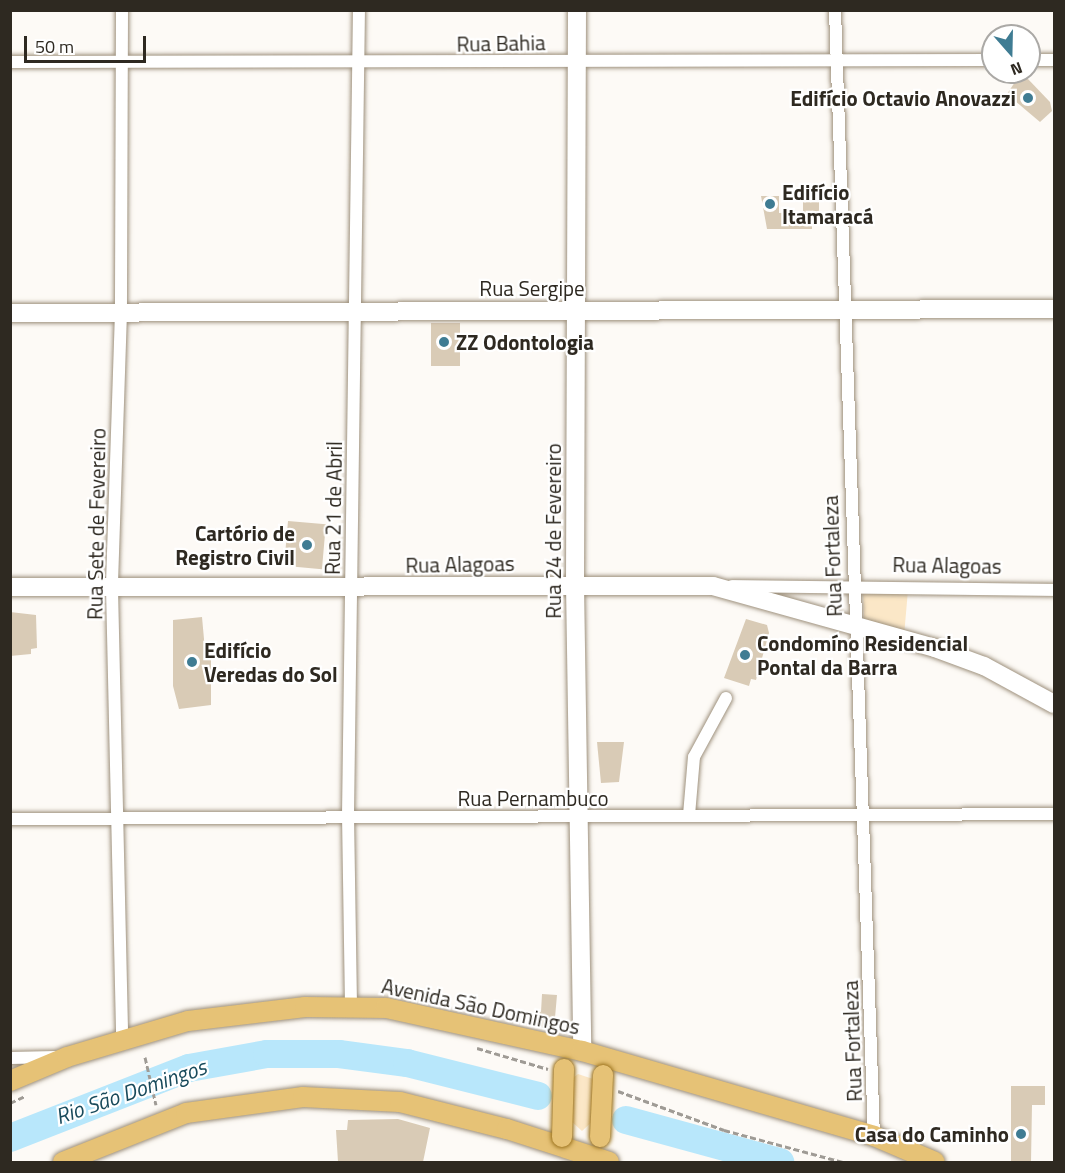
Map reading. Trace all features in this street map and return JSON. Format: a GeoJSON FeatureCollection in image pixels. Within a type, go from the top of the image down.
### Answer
{"type":"FeatureCollection","features":[{"type":"Feature","properties":{"kind":"main road","name":"Avenida São Domingos"},"geometry":{"type":"LineString","coordinates":[[10,1081],[67,1057],[122,1038],[254,1011],[351,1006],[435,1016],[574,1050],[604,1073],[874,1136],[935,1162]]}},
{"type":"Feature","properties":{"kind":"main road"},"geometry":{"type":"LineString","coordinates":[[561,1141],[561,1070],[574,1050]]}},
{"type":"Feature","properties":{"kind":"main road"},"geometry":{"type":"LineString","coordinates":[[604,1073],[600,1137],[604,1161]]}},
{"type":"Feature","properties":{"kind":"main road"},"geometry":{"type":"LineString","coordinates":[[63,1162],[186,1113],[303,1097],[400,1102],[561,1141],[604,1161]]}},
{"type":"Feature","properties":{"kind":"street","name":"Rua Sete de Fevereiro"},"geometry":{"type":"LineString","coordinates":[[122,10],[121,312],[112,589],[114,819],[122,1038]]}},
{"type":"Feature","properties":{"kind":"street","name":"Rua 21 de Abril"},"geometry":{"type":"LineString","coordinates":[[351,1006],[348,815],[359,10]]}},
{"type":"Feature","properties":{"kind":"street","name":"Rua 24 de Fevereiro"},"geometry":{"type":"LineString","coordinates":[[574,1050],[578,311],[576,10]]}},
{"type":"Feature","properties":{"kind":"street","name":"Rua Fortaleza"},"geometry":{"type":"LineString","coordinates":[[835,10],[852,586],[866,816],[874,1136]]}},
{"type":"Feature","properties":{"kind":"street","name":"Rua Bahia"},"geometry":{"type":"LineString","coordinates":[[10,62],[122,61],[359,65],[576,61],[981,60]]}},
{"type":"Feature","properties":{"kind":"street","name":"Rua Sergipe"},"geometry":{"type":"LineString","coordinates":[[10,313],[1054,309]]}},
{"type":"Feature","properties":{"kind":"street","name":"Rua Alagoas"},"geometry":{"type":"LineString","coordinates":[[10,587],[112,589],[575,585],[852,586],[1054,590]]}},
{"type":"Feature","properties":{"kind":"street"},"geometry":{"type":"LineString","coordinates":[[713,586],[854,624],[984,666],[1054,704]]}},
{"type":"Feature","properties":{"kind":"street"},"geometry":{"type":"LineString","coordinates":[[689,815],[694,757],[726,698]]}},
{"type":"Feature","properties":{"kind":"street","name":"Rua Pernambuco"},"geometry":{"type":"LineString","coordinates":[[10,819],[348,815],[577,819],[689,815],[1054,814]]}},
{"type":"Feature","properties":{"kind":"street"},"geometry":{"type":"LineString","coordinates":[[10,1058],[67,1057]]}},
{"type":"Feature","properties":{"kind":"path"},"geometry":{"type":"LineString","coordinates":[[471,1046],[561,1070]]}},
{"type":"Feature","properties":{"kind":"path"},"geometry":{"type":"LineString","coordinates":[[143,1051],[153,1048]]}},
{"type":"Feature","properties":{"kind":"path"},"geometry":{"type":"LineString","coordinates":[[145,1057],[156,1105]]}},
{"type":"Feature","properties":{"kind":"path"},"geometry":{"type":"LineString","coordinates":[[604,1073],[724,1130],[843,1162]]}},
{"type":"Feature","properties":{"kind":"path"},"geometry":{"type":"LineString","coordinates":[[10,1103],[30,1093]]}},
{"type":"Feature","properties":{"kind":"shaded area"},"geometry":{"type":"Polygon","coordinates":[[[863,590],[908,590],[904,636],[864,625],[863,590]]]}},
{"type":"Feature","properties":{"kind":"shaded area"},"geometry":{"type":"Polygon","coordinates":[[[578,1074],[593,1079],[593,1121],[582,1131],[572,1122],[573,1078],[578,1074]]]}},
{"type":"Feature","properties":{"kind":"building","name":"Edifício Octavio Anovazzi"},"geometry":{"type":"Polygon","coordinates":[[[1014,84],[1033,84],[1050,102],[1052,111],[1040,122],[1007,94],[1014,84]]]}},
{"type":"Feature","properties":{"kind":"building","name":"Edifício Itamaracá"},"geometry":{"type":"Polygon","coordinates":[[[803,193],[819,193],[819,220],[812,220],[812,229],[767,229],[761,196],[779,196],[779,213],[803,212],[803,193]]]}},
{"type":"Feature","properties":{"kind":"building","name":"ZZ Odontologia"},"geometry":{"type":"Polygon","coordinates":[[[431,323],[460,323],[460,366],[431,366],[431,323]]]}},
{"type":"Feature","properties":{"kind":"building","name":"Cartório de Registro Civil"},"geometry":{"type":"Polygon","coordinates":[[[288,521],[326,524],[322,569],[284,566],[288,521]]]}},
{"type":"Feature","properties":{"kind":"building"},"geometry":{"type":"Polygon","coordinates":[[[10,612],[36,615],[37,648],[31,649],[31,654],[10,656],[10,612]]]}},
{"type":"Feature","properties":{"kind":"building","name":"Edifício Veredas do Sol"},"geometry":{"type":"Polygon","coordinates":[[[202,617],[205,650],[211,649],[211,705],[179,709],[173,686],[173,620],[202,617]]]}},
{"type":"Feature","properties":{"kind":"building","name":"Condomíno Residencial Pontal da Barra"},"geometry":{"type":"Polygon","coordinates":[[[746,619],[767,625],[769,633],[756,680],[751,679],[749,686],[724,678],[746,619]]]}},
{"type":"Feature","properties":{"kind":"building"},"geometry":{"type":"Polygon","coordinates":[[[597,742],[624,742],[619,782],[601,783],[597,742]]]}},
{"type":"Feature","properties":{"kind":"building"},"geometry":{"type":"Polygon","coordinates":[[[542,994],[557,995],[554,1029],[542,1028],[536,1011],[541,1012],[542,994]]]}},
{"type":"Feature","properties":{"kind":"building","name":"Casa do Caminho"},"geometry":{"type":"Polygon","coordinates":[[[1011,1086],[1045,1086],[1045,1105],[1032,1105],[1031,1162],[1011,1162],[1011,1086]]]}},
{"type":"Feature","properties":{"kind":"building"},"geometry":{"type":"Polygon","coordinates":[[[398,1119],[430,1128],[423,1162],[338,1162],[336,1130],[347,1130],[348,1120],[398,1119]]]}},
{"type":"Feature","properties":{"kind":"waterway","name":"Rio São Domingos"},"geometry":{"type":"LineString","coordinates":[[10,1138],[189,1068],[267,1054],[339,1054],[407,1063],[538,1096]]}},
{"type":"Feature","properties":{"kind":"waterway","name":"Rio São Domingos"},"geometry":{"type":"LineString","coordinates":[[626,1120],[780,1162]]}},
{"type":"Feature","properties":{"kind":"place","name":"Edifício Octavio Anovazzi"},"geometry":{"type":"Point","coordinates":[1028,98]}},
{"type":"Feature","properties":{"kind":"place","name":"Edifício Itamaracá"},"geometry":{"type":"Point","coordinates":[770,204]}},
{"type":"Feature","properties":{"kind":"place","name":"ZZ Odontologia"},"geometry":{"type":"Point","coordinates":[444,342]}},
{"type":"Feature","properties":{"kind":"place","name":"Cartório de Registro Civil"},"geometry":{"type":"Point","coordinates":[307,545]}},
{"type":"Feature","properties":{"kind":"place","name":"Condomíno Residencial Pontal da Barra"},"geometry":{"type":"Point","coordinates":[745,655]}},
{"type":"Feature","properties":{"kind":"place","name":"Edifício Veredas do Sol"},"geometry":{"type":"Point","coordinates":[192,662]}},
{"type":"Feature","properties":{"kind":"place","name":"Casa do Caminho"},"geometry":{"type":"Point","coordinates":[1021,1134]}}]}
